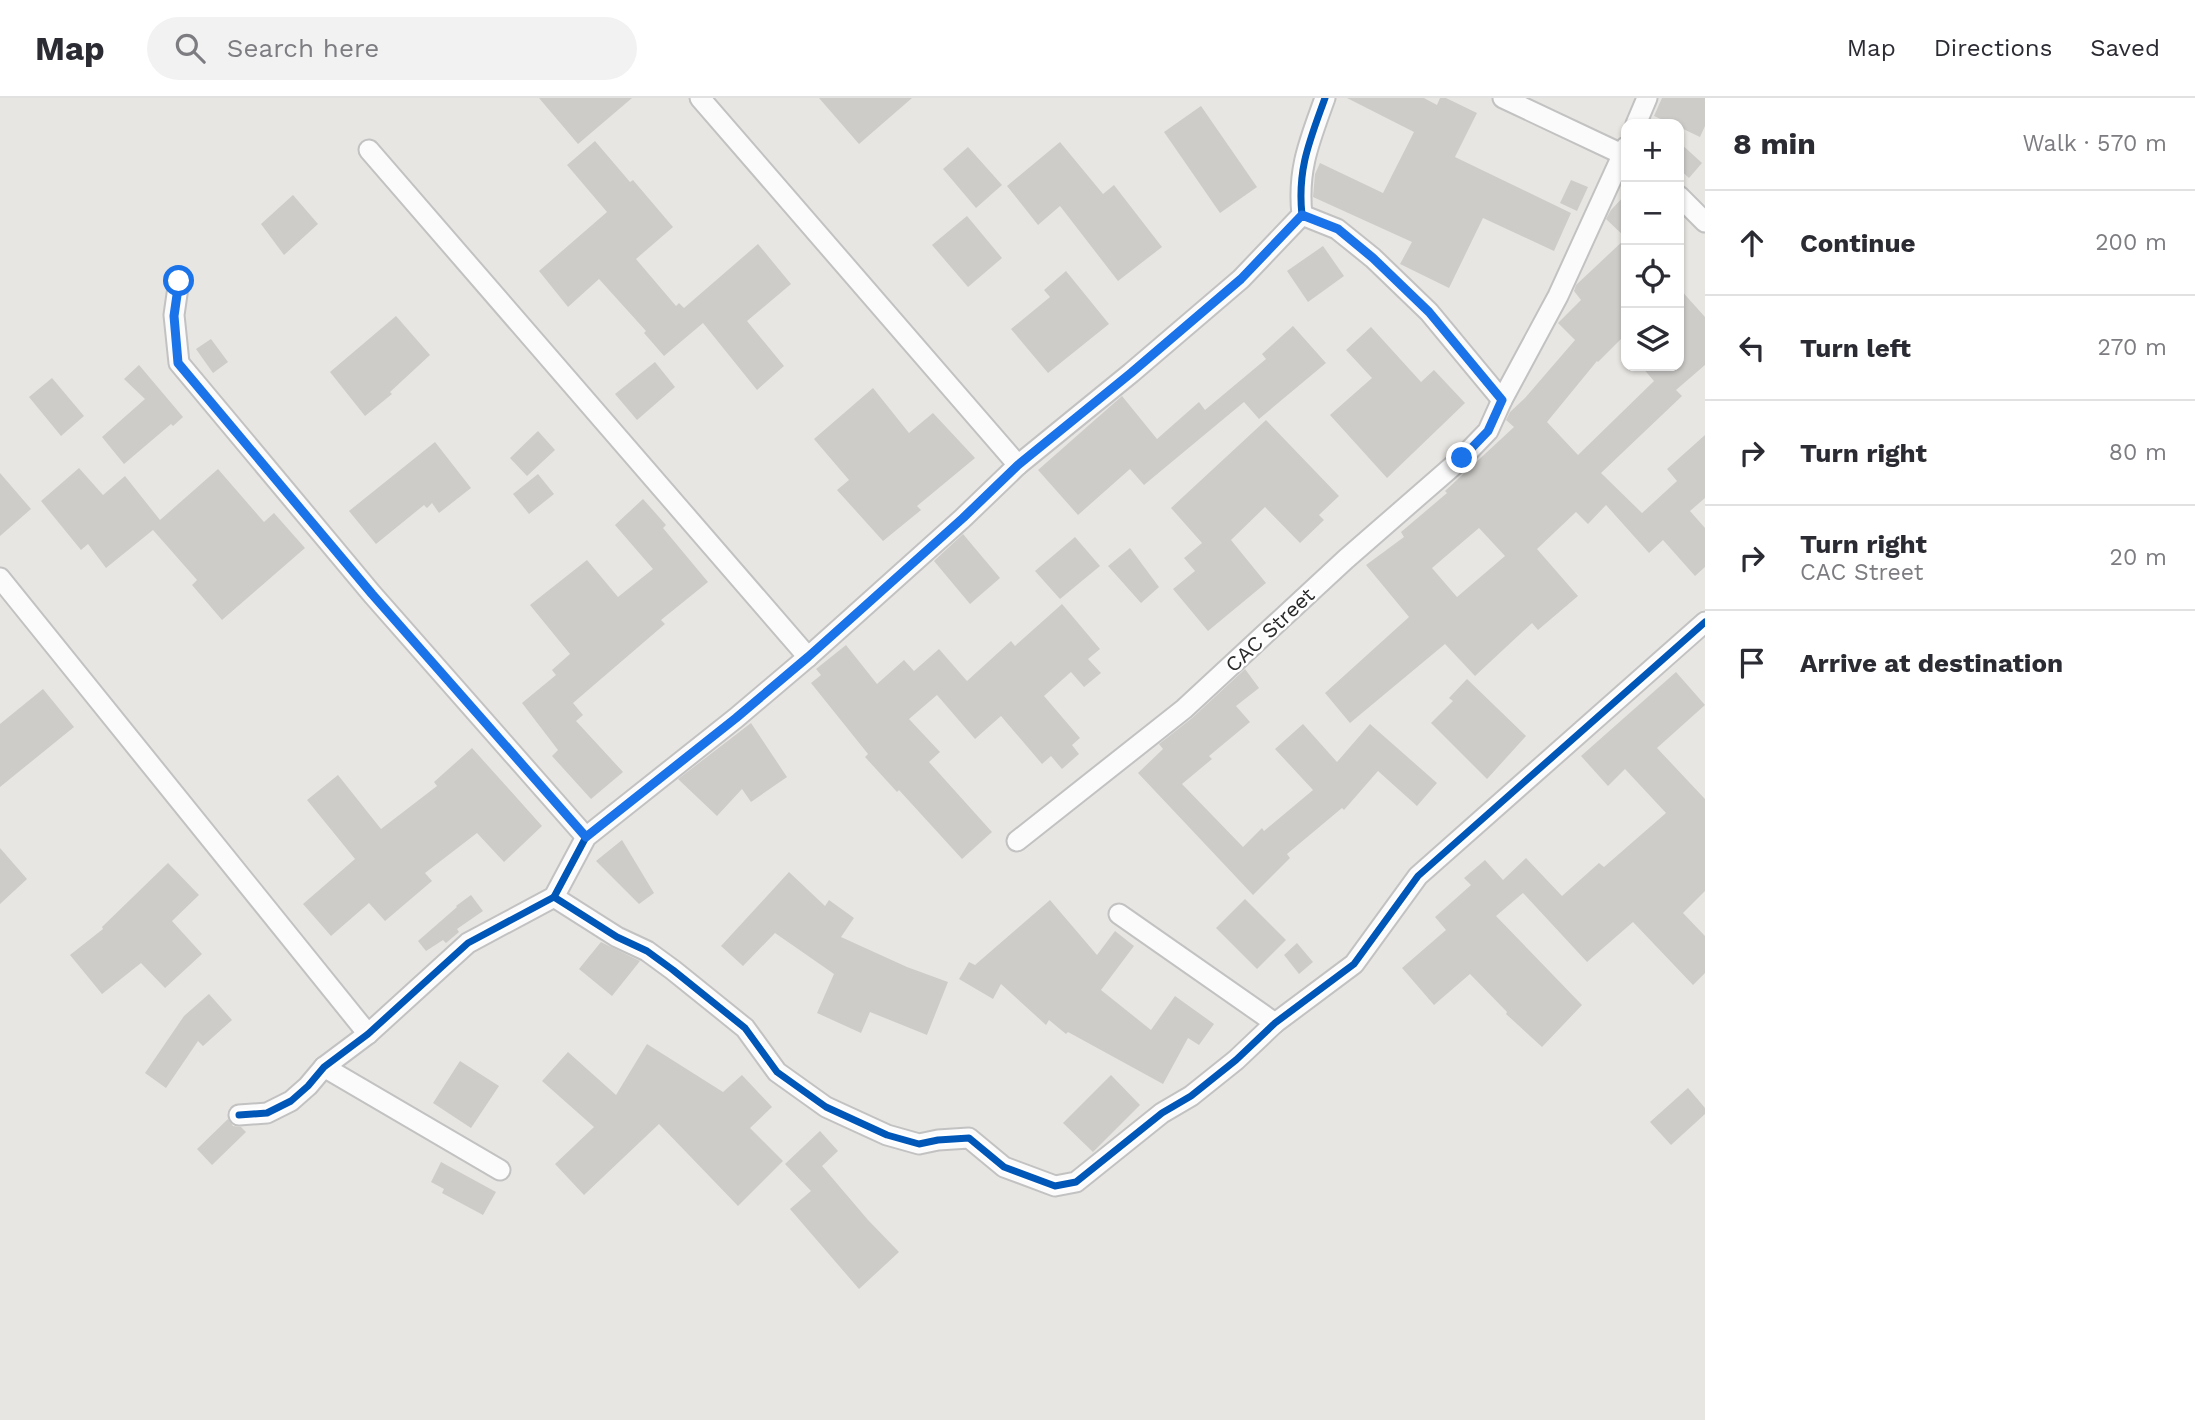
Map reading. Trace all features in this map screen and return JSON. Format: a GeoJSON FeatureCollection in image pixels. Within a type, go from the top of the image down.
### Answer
{"type":"FeatureCollection","features":[{"type":"Feature","properties":{"kind":"street"},"geometry":{"type":"LineString","coordinates":[[700,98],[1018,465]]}},
{"type":"Feature","properties":{"kind":"street"},"geometry":{"type":"LineString","coordinates":[[1302,215],[1299,189],[1307,146],[1325,98]]}},
{"type":"Feature","properties":{"kind":"street"},"geometry":{"type":"LineString","coordinates":[[1503,98],[1621,150]]}},
{"type":"Feature","properties":{"kind":"street"},"geometry":{"type":"LineString","coordinates":[[1638,119],[1647,98]]}},
{"type":"Feature","properties":{"kind":"street"},"geometry":{"type":"LineString","coordinates":[[369,150],[808,657]]}},
{"type":"Feature","properties":{"kind":"street","name":"CAC Street"},"geometry":{"type":"LineString","coordinates":[[1017,841],[1184,709],[1346,559],[1462,458],[1488,431],[1558,296],[1621,161]]}},
{"type":"Feature","properties":{"kind":"street"},"geometry":{"type":"LineString","coordinates":[[1684,201],[1705,222]]}},
{"type":"Feature","properties":{"kind":"street"},"geometry":{"type":"LineString","coordinates":[[239,1115],[267,1113],[291,1101],[324,1067],[368,1034],[468,943],[554,897],[586,837],[808,657],[1018,465],[1241,279],[1302,215]]}},
{"type":"Feature","properties":{"kind":"street"},"geometry":{"type":"LineString","coordinates":[[1302,215],[1338,229],[1373,258],[1429,312],[1502,400]]}},
{"type":"Feature","properties":{"kind":"street"},"geometry":{"type":"LineString","coordinates":[[179,281],[174,316],[178,363],[372,594],[586,837]]}},
{"type":"Feature","properties":{"kind":"street"},"geometry":{"type":"LineString","coordinates":[[0,578],[368,1034]]}},
{"type":"Feature","properties":{"kind":"street"},"geometry":{"type":"LineString","coordinates":[[554,897],[673,970],[745,1028],[777,1072],[826,1107],[887,1135],[919,1144],[969,1138],[1004,1167],[1055,1186],[1076,1182],[1162,1113],[1191,1096],[1237,1060],[1275,1023],[1354,964],[1418,876],[1701,631]]}},
{"type":"Feature","properties":{"kind":"street"},"geometry":{"type":"LineString","coordinates":[[1119,914],[1275,1023]]}},
{"type":"Feature","properties":{"kind":"street"},"geometry":{"type":"LineString","coordinates":[[324,1067],[500,1170]]}},
{"type":"Feature","properties":{"kind":"building"},"geometry":{"type":"Polygon","coordinates":[[[539,98],[632,98],[578,144],[539,98]]]}},
{"type":"Feature","properties":{"kind":"building"},"geometry":{"type":"Polygon","coordinates":[[[819,98],[912,98],[859,144],[819,98]]]}},
{"type":"Feature","properties":{"kind":"building"},"geometry":{"type":"Polygon","coordinates":[[[1347,98],[1424,98],[1437,105],[1440,98],[1446,98],[1477,113],[1455,157],[1571,213],[1554,251],[1483,218],[1449,288],[1400,264],[1412,242],[1313,197],[1315,174],[1320,163],[1383,193],[1414,132],[1347,98]]]}},
{"type":"Feature","properties":{"kind":"building"},"geometry":{"type":"Polygon","coordinates":[[[1662,98],[1705,98],[1705,126],[1700,137],[1684,129],[1684,119],[1661,119],[1654,116],[1662,98]]]}},
{"type":"Feature","properties":{"kind":"building"},"geometry":{"type":"Polygon","coordinates":[[[1201,106],[1257,187],[1220,213],[1164,132],[1201,106]]]}},
{"type":"Feature","properties":{"kind":"building"},"geometry":{"type":"Polygon","coordinates":[[[595,141],[673,227],[636,259],[676,306],[679,303],[684,308],[758,244],[791,284],[747,321],[784,366],[757,390],[703,323],[664,356],[644,333],[646,331],[599,279],[568,307],[539,271],[607,212],[567,165],[595,141]]]}},
{"type":"Feature","properties":{"kind":"building"},"geometry":{"type":"Polygon","coordinates":[[[1060,142],[1103,194],[1114,185],[1162,247],[1118,281],[1060,206],[1038,225],[1007,186],[1060,142]]]}},
{"type":"Feature","properties":{"kind":"building"},"geometry":{"type":"Polygon","coordinates":[[[968,147],[1002,185],[976,208],[943,169],[968,147]]]}},
{"type":"Feature","properties":{"kind":"building"},"geometry":{"type":"Polygon","coordinates":[[[1684,147],[1702,163],[1689,178],[1684,174],[1684,147]]]}},
{"type":"Feature","properties":{"kind":"building"},"geometry":{"type":"Polygon","coordinates":[[[1571,180],[1588,187],[1577,211],[1560,203],[1571,180]]]}},
{"type":"Feature","properties":{"kind":"building"},"geometry":{"type":"Polygon","coordinates":[[[293,195],[318,224],[284,255],[261,224],[293,195]]]}},
{"type":"Feature","properties":{"kind":"building"},"geometry":{"type":"Polygon","coordinates":[[[1621,199],[1621,233],[1606,219],[1611,210],[1621,199]]]}},
{"type":"Feature","properties":{"kind":"building"},"geometry":{"type":"Polygon","coordinates":[[[967,216],[1002,258],[968,287],[932,245],[967,216]]]}},
{"type":"Feature","properties":{"kind":"building"},"geometry":{"type":"Polygon","coordinates":[[[1621,243],[1621,339],[1597,361],[1547,422],[1578,455],[1654,381],[1645,371],[1684,371],[1684,294],[1705,317],[1705,365],[1676,390],[1682,396],[1601,473],[1642,513],[1677,481],[1667,469],[1705,435],[1705,498],[1690,511],[1705,528],[1705,567],[1695,576],[1663,540],[1649,553],[1606,505],[1588,524],[1576,512],[1537,549],[1578,596],[1538,630],[1532,623],[1475,676],[1445,644],[1350,723],[1325,693],[1409,617],[1366,565],[1404,537],[1401,532],[1447,493],[1445,491],[1514,427],[1506,420],[1510,412],[1575,340],[1558,323],[1581,300],[1574,291],[1576,285],[1621,243]],[[1479,528],[1432,568],[1457,597],[1505,556],[1479,528]]]}},
{"type":"Feature","properties":{"kind":"building"},"geometry":{"type":"Polygon","coordinates":[[[1323,246],[1344,276],[1308,302],[1287,271],[1323,246]]]}},
{"type":"Feature","properties":{"kind":"building"},"geometry":{"type":"Polygon","coordinates":[[[1066,271],[1109,324],[1048,373],[1011,329],[1050,297],[1044,290],[1066,271]]]}},
{"type":"Feature","properties":{"kind":"building"},"geometry":{"type":"Polygon","coordinates":[[[396,316],[430,355],[390,392],[392,394],[365,416],[330,372],[396,316]]]}},
{"type":"Feature","properties":{"kind":"building"},"geometry":{"type":"Polygon","coordinates":[[[1293,326],[1326,363],[1259,419],[1244,402],[1144,485],[1130,469],[1078,515],[1038,470],[1122,396],[1157,439],[1199,402],[1205,410],[1266,359],[1262,354],[1293,326]]]}},
{"type":"Feature","properties":{"kind":"building"},"geometry":{"type":"Polygon","coordinates":[[[1371,327],[1421,382],[1434,370],[1465,403],[1387,478],[1330,415],[1372,378],[1346,350],[1371,327]]]}},
{"type":"Feature","properties":{"kind":"building"},"geometry":{"type":"Polygon","coordinates":[[[211,339],[228,362],[213,373],[196,349],[211,339]]]}},
{"type":"Feature","properties":{"kind":"building"},"geometry":{"type":"Polygon","coordinates":[[[655,362],[675,387],[637,420],[615,394],[655,362]]]}},
{"type":"Feature","properties":{"kind":"building"},"geometry":{"type":"Polygon","coordinates":[[[139,365],[183,417],[124,464],[102,437],[145,399],[124,379],[139,365]]]}},
{"type":"Feature","properties":{"kind":"building"},"geometry":{"type":"Polygon","coordinates":[[[52,378],[84,416],[61,436],[29,397],[52,378]]]}},
{"type":"Feature","properties":{"kind":"building"},"geometry":{"type":"Polygon","coordinates":[[[873,388],[909,433],[933,413],[975,458],[917,506],[921,510],[883,541],[837,490],[849,480],[814,439],[873,388]]]}},
{"type":"Feature","properties":{"kind":"building"},"geometry":{"type":"Polygon","coordinates":[[[1266,420],[1339,496],[1319,515],[1324,520],[1300,543],[1265,507],[1231,540],[1266,583],[1208,631],[1173,589],[1195,571],[1184,558],[1202,543],[1171,508],[1266,420]]]}},
{"type":"Feature","properties":{"kind":"building"},"geometry":{"type":"Polygon","coordinates":[[[538,431],[555,450],[527,476],[510,458],[538,431]]]}},
{"type":"Feature","properties":{"kind":"building"},"geometry":{"type":"Polygon","coordinates":[[[435,442],[471,488],[439,513],[432,503],[427,508],[424,505],[376,544],[349,511],[435,442]]]}},
{"type":"Feature","properties":{"kind":"building"},"geometry":{"type":"Polygon","coordinates":[[[79,468],[103,495],[125,476],[160,520],[218,469],[264,522],[274,513],[305,548],[222,620],[192,585],[197,580],[153,530],[106,568],[88,544],[81,550],[41,501],[79,468]]]}},
{"type":"Feature","properties":{"kind":"building"},"geometry":{"type":"Polygon","coordinates":[[[0,473],[31,509],[0,536],[0,473]]]}},
{"type":"Feature","properties":{"kind":"building"},"geometry":{"type":"Polygon","coordinates":[[[538,474],[554,494],[529,514],[513,494],[538,474]]]}},
{"type":"Feature","properties":{"kind":"building"},"geometry":{"type":"Polygon","coordinates":[[[643,499],[666,525],[663,528],[708,582],[661,620],[665,624],[573,703],[583,715],[576,721],[623,772],[591,799],[552,756],[558,750],[522,703],[556,675],[552,670],[570,654],[530,605],[587,560],[618,597],[653,569],[615,525],[643,499]]]}},
{"type":"Feature","properties":{"kind":"building"},"geometry":{"type":"Polygon","coordinates":[[[963,534],[1000,578],[970,604],[934,561],[963,534]]]}},
{"type":"Feature","properties":{"kind":"building"},"geometry":{"type":"Polygon","coordinates":[[[1075,537],[1100,566],[1060,599],[1035,571],[1075,537]]]}},
{"type":"Feature","properties":{"kind":"building"},"geometry":{"type":"Polygon","coordinates":[[[1130,548],[1159,587],[1141,603],[1108,566],[1130,548]]]}},
{"type":"Feature","properties":{"kind":"building"},"geometry":{"type":"Polygon","coordinates":[[[1062,604],[1100,649],[1088,659],[1101,673],[1084,687],[1071,672],[1044,696],[1080,738],[1072,745],[1079,754],[1062,769],[1051,756],[1042,764],[1001,716],[975,739],[937,695],[909,719],[940,752],[929,762],[992,832],[962,859],[865,757],[868,754],[811,683],[821,675],[816,669],[846,645],[877,684],[904,660],[914,671],[939,649],[967,681],[1011,641],[1015,646],[1062,604]]]}},
{"type":"Feature","properties":{"kind":"building"},"geometry":{"type":"Polygon","coordinates":[[[1245,669],[1259,688],[1236,706],[1250,722],[1209,756],[1212,759],[1182,784],[1243,847],[1262,828],[1264,831],[1313,790],[1275,749],[1303,724],[1337,762],[1370,724],[1437,783],[1417,806],[1378,771],[1344,810],[1342,808],[1287,854],[1290,858],[1253,895],[1138,773],[1163,749],[1159,744],[1245,669]]]}},
{"type":"Feature","properties":{"kind":"building"},"geometry":{"type":"Polygon","coordinates":[[[1676,672],[1705,705],[1657,748],[1705,799],[1705,891],[1683,913],[1705,936],[1705,973],[1693,985],[1633,922],[1587,962],[1523,893],[1496,916],[1582,1005],[1542,1047],[1506,1014],[1470,974],[1434,1005],[1402,968],[1446,930],[1435,917],[1471,885],[1464,878],[1485,860],[1503,880],[1526,858],[1562,896],[1599,863],[1604,867],[1666,813],[1625,769],[1608,786],[1581,756],[1676,672]]]}},
{"type":"Feature","properties":{"kind":"building"},"geometry":{"type":"Polygon","coordinates":[[[1467,679],[1526,736],[1487,779],[1431,723],[1453,701],[1449,698],[1467,679]]]}},
{"type":"Feature","properties":{"kind":"building"},"geometry":{"type":"Polygon","coordinates":[[[43,689],[74,727],[0,787],[0,724],[43,689]]]}},
{"type":"Feature","properties":{"kind":"building"},"geometry":{"type":"Polygon","coordinates":[[[751,723],[787,777],[751,802],[742,789],[717,816],[678,779],[751,723]]]}},
{"type":"Feature","properties":{"kind":"building"},"geometry":{"type":"Polygon","coordinates":[[[472,748],[542,826],[504,862],[477,833],[425,873],[432,881],[385,921],[369,903],[331,936],[303,904],[355,859],[307,800],[338,775],[381,829],[437,786],[434,782],[472,748]]]}},
{"type":"Feature","properties":{"kind":"building"},"geometry":{"type":"Polygon","coordinates":[[[622,840],[654,893],[639,904],[596,861],[622,840]]]}},
{"type":"Feature","properties":{"kind":"building"},"geometry":{"type":"Polygon","coordinates":[[[0,848],[27,879],[0,904],[0,848]]]}},
{"type":"Feature","properties":{"kind":"building"},"geometry":{"type":"Polygon","coordinates":[[[168,863],[199,895],[172,921],[202,954],[165,988],[141,963],[102,994],[70,955],[103,929],[102,927],[168,863]]]}},
{"type":"Feature","properties":{"kind":"building"},"geometry":{"type":"Polygon","coordinates":[[[789,872],[825,906],[829,900],[854,918],[841,937],[948,982],[927,1035],[870,1012],[861,1033],[817,1013],[834,974],[775,933],[743,966],[721,946],[789,872]]]}},
{"type":"Feature","properties":{"kind":"building"},"geometry":{"type":"Polygon","coordinates":[[[471,895],[483,911],[457,929],[459,932],[446,943],[443,940],[426,951],[418,941],[471,895]]]}},
{"type":"Feature","properties":{"kind":"building"},"geometry":{"type":"Polygon","coordinates":[[[1245,899],[1286,940],[1257,969],[1216,928],[1245,899]]]}},
{"type":"Feature","properties":{"kind":"building"},"geometry":{"type":"Polygon","coordinates":[[[1050,900],[1097,955],[1115,931],[1134,946],[1101,990],[1151,1030],[1175,996],[1214,1024],[1199,1045],[1188,1038],[1163,1084],[1068,1032],[1066,1034],[1049,1020],[1046,1025],[1001,984],[993,999],[959,979],[969,962],[975,965],[1050,900]]]}},
{"type":"Feature","properties":{"kind":"building"},"geometry":{"type":"Polygon","coordinates":[[[601,942],[640,961],[612,996],[579,969],[601,942]]]}},
{"type":"Feature","properties":{"kind":"building"},"geometry":{"type":"Polygon","coordinates":[[[1297,943],[1313,962],[1299,974],[1284,955],[1297,943]]]}},
{"type":"Feature","properties":{"kind":"building"},"geometry":{"type":"Polygon","coordinates":[[[209,994],[232,1020],[203,1046],[198,1041],[166,1088],[145,1073],[184,1016],[209,994]]]}},
{"type":"Feature","properties":{"kind":"building"},"geometry":{"type":"Polygon","coordinates":[[[647,1044],[723,1092],[742,1075],[772,1107],[750,1128],[783,1161],[738,1206],[659,1124],[584,1195],[555,1164],[594,1127],[542,1081],[568,1052],[616,1095],[647,1044]]]}},
{"type":"Feature","properties":{"kind":"building"},"geometry":{"type":"Polygon","coordinates":[[[460,1061],[499,1086],[471,1128],[433,1103],[460,1061]]]}},
{"type":"Feature","properties":{"kind":"building"},"geometry":{"type":"Polygon","coordinates":[[[1111,1075],[1140,1105],[1093,1152],[1063,1123],[1111,1075]]]}},
{"type":"Feature","properties":{"kind":"building"},"geometry":{"type":"Polygon","coordinates":[[[1688,1088],[1705,1108],[1705,1114],[1671,1145],[1650,1122],[1688,1088]]]}},
{"type":"Feature","properties":{"kind":"building"},"geometry":{"type":"Polygon","coordinates":[[[228,1119],[233,1126],[241,1127],[246,1132],[212,1165],[197,1149],[228,1119]]]}},
{"type":"Feature","properties":{"kind":"building"},"geometry":{"type":"Polygon","coordinates":[[[820,1131],[838,1151],[822,1166],[899,1252],[859,1289],[790,1209],[811,1191],[785,1164],[820,1131]]]}},
{"type":"Feature","properties":{"kind":"building"},"geometry":{"type":"Polygon","coordinates":[[[441,1162],[496,1192],[483,1215],[442,1193],[444,1189],[431,1182],[441,1162]]]}},
{"type":"Feature","properties":{"kind":"cycle path"},"geometry":{"type":"LineString","coordinates":[[239,1115],[267,1113],[291,1101],[324,1067],[368,1034],[468,943],[554,897],[586,837],[808,657],[1018,465],[1241,279],[1302,215],[1303,169],[1325,98]]}},
{"type":"Feature","properties":{"kind":"cycle path"},"geometry":{"type":"LineString","coordinates":[[554,897],[617,937],[647,951],[673,970],[745,1028],[777,1072],[826,1107],[887,1135],[919,1144],[969,1138],[1004,1167],[1055,1186],[1076,1182],[1162,1113],[1191,1096],[1236,1060],[1275,1023],[1354,964],[1418,876],[1705,622]]}},
{"type":"Feature","properties":{"kind":"route"},"geometry":{"type":"LineString","coordinates":[[179,281],[174,316],[178,363],[372,594],[586,837],[808,657],[1018,465],[1241,279],[1302,215],[1338,229],[1373,258],[1429,312],[1502,400],[1488,431],[1462,458]]}}]}
